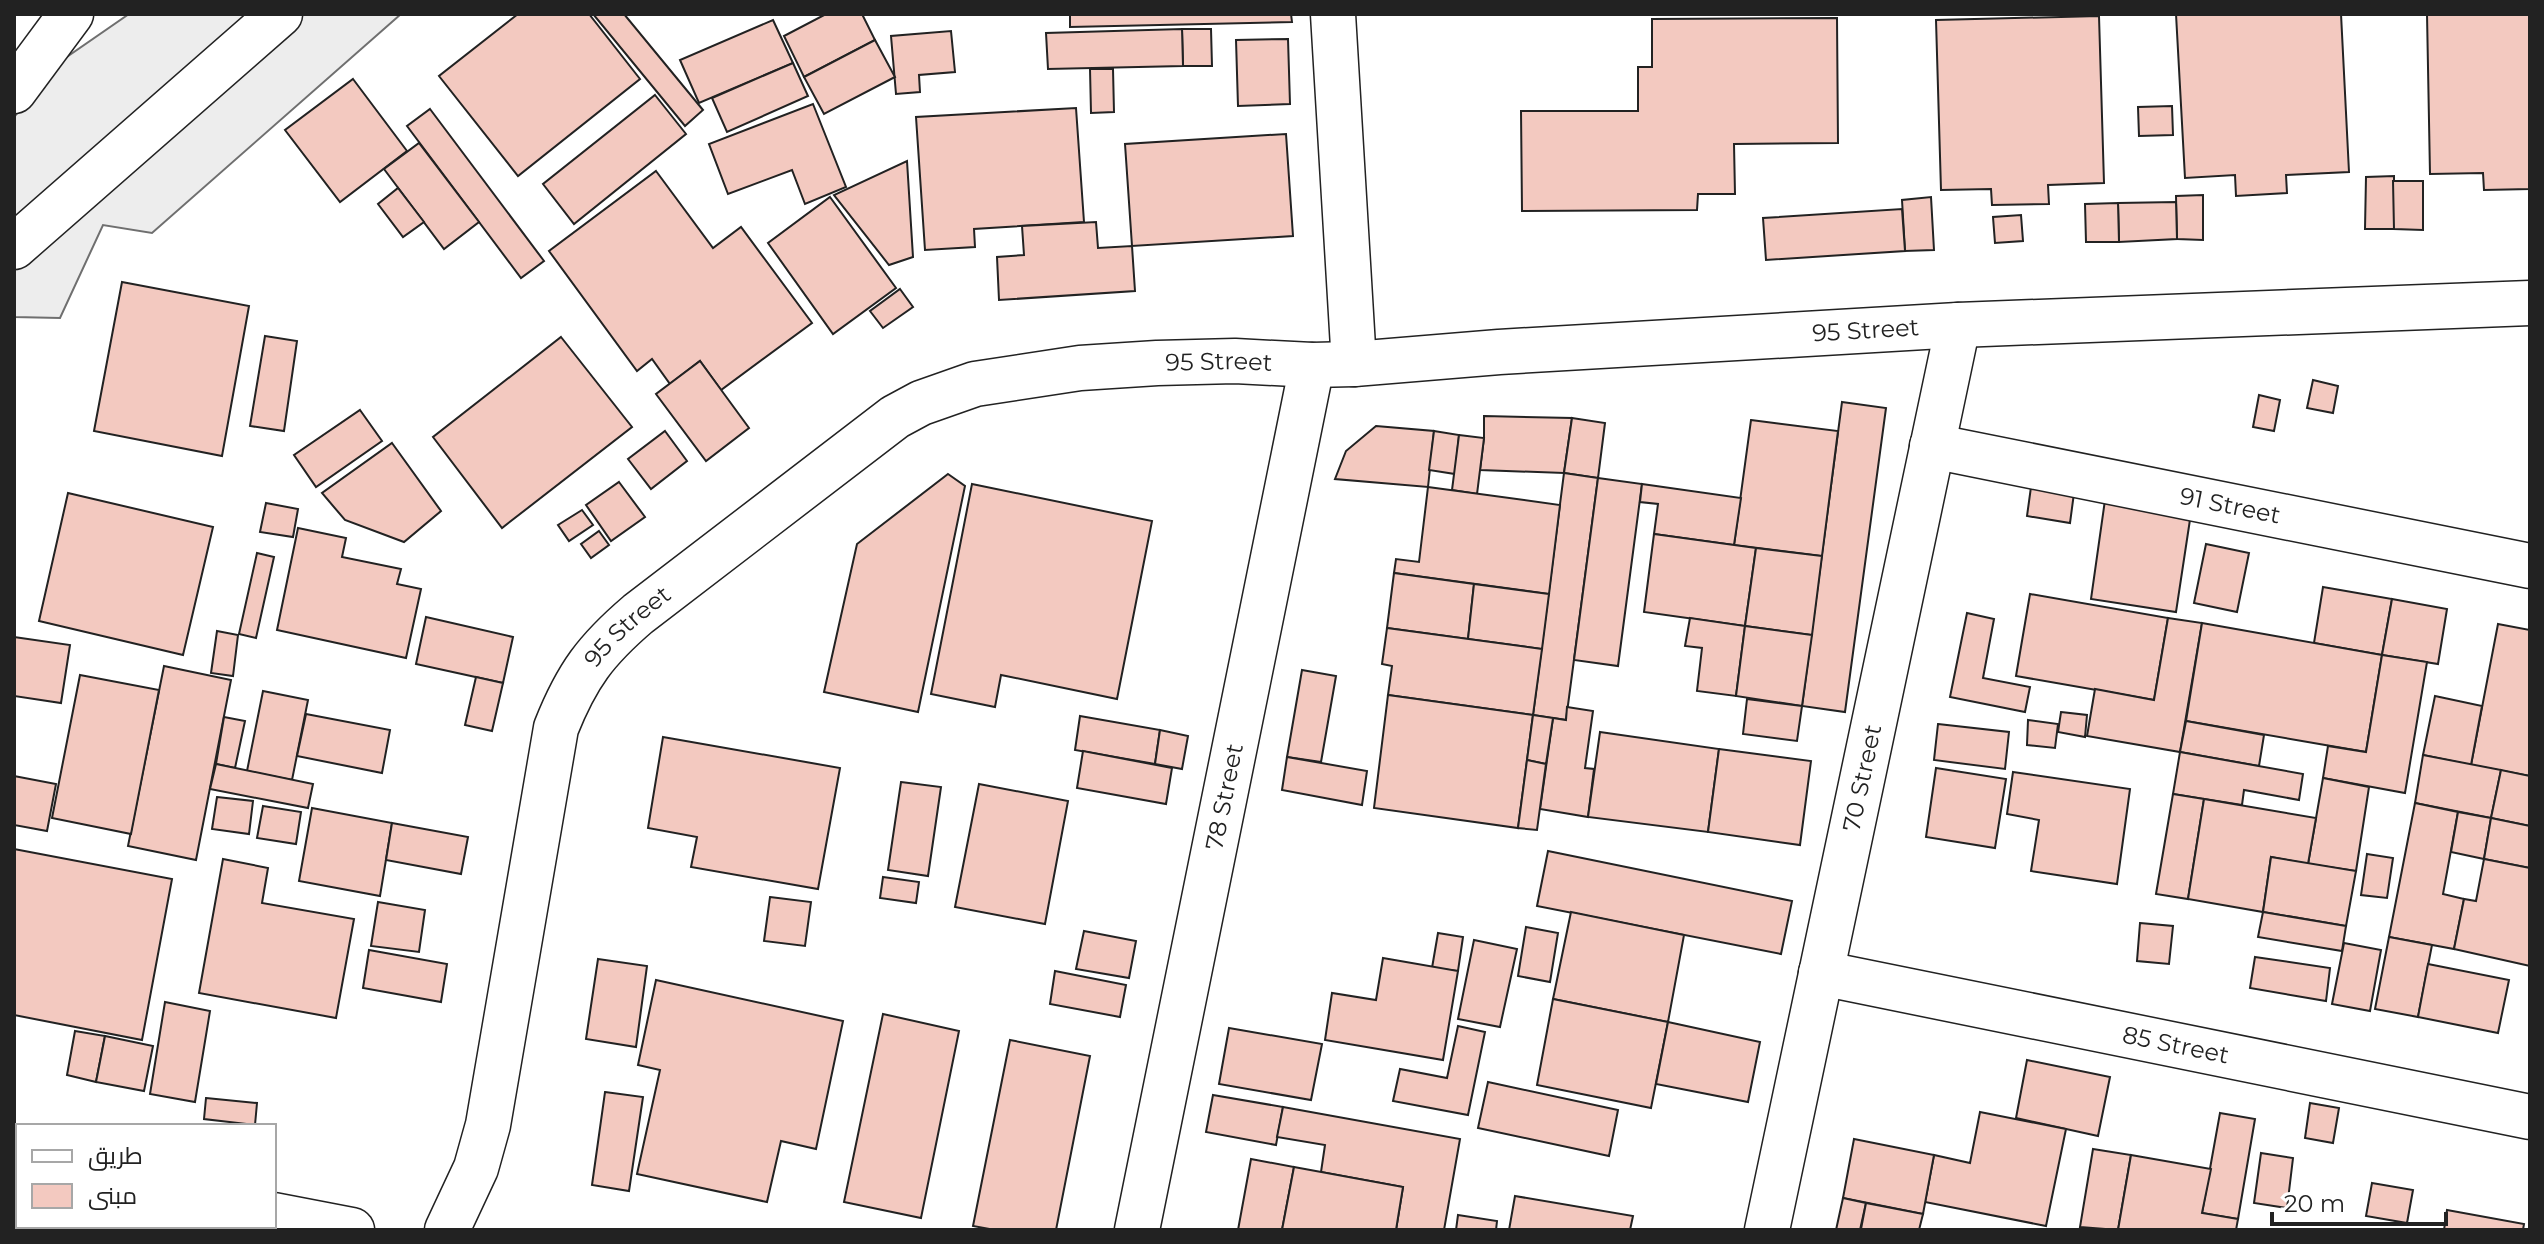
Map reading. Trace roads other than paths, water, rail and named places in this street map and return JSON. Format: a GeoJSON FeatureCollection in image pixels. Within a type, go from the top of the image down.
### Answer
{"type":"FeatureCollection","features":[{"type":"Feature","properties":{"kind":"street"},"geometry":{"type":"LineString","coordinates":[[14,91],[71,14]]}},
{"type":"Feature","properties":{"kind":"street"},"geometry":{"type":"LineString","coordinates":[[14,247],[280,14]]}},
{"type":"Feature","properties":{"kind":"street","name":"78 Street"},"geometry":{"type":"LineString","coordinates":[[1137,1230],[1333,364],[1333,14]]}},
{"type":"Feature","properties":{"kind":"street","name":"95 Street"},"geometry":{"type":"LineString","coordinates":[[447,1230],[476,1168],[488,1125],[556,728],[569,694],[588,664],[611,637],[872,434],[921,403],[975,384],[1080,368],[1157,363],[1235,361],[1333,364],[1958,325],[2530,303]]}},
{"type":"Feature","properties":{"kind":"street","name":"70 Street"},"geometry":{"type":"LineString","coordinates":[[1767,1230],[1958,325]]}},
{"type":"Feature","properties":{"kind":"street","name":"91 Street"},"geometry":{"type":"LineString","coordinates":[[1932,446],[2530,566]]}},
{"type":"Feature","properties":{"kind":"street","name":"85 Street"},"geometry":{"type":"LineString","coordinates":[[1821,973],[2530,1117]]}},
{"type":"Feature","properties":{"kind":"street"},"geometry":{"type":"LineString","coordinates":[[276,1215],[352,1230]]}}]}
